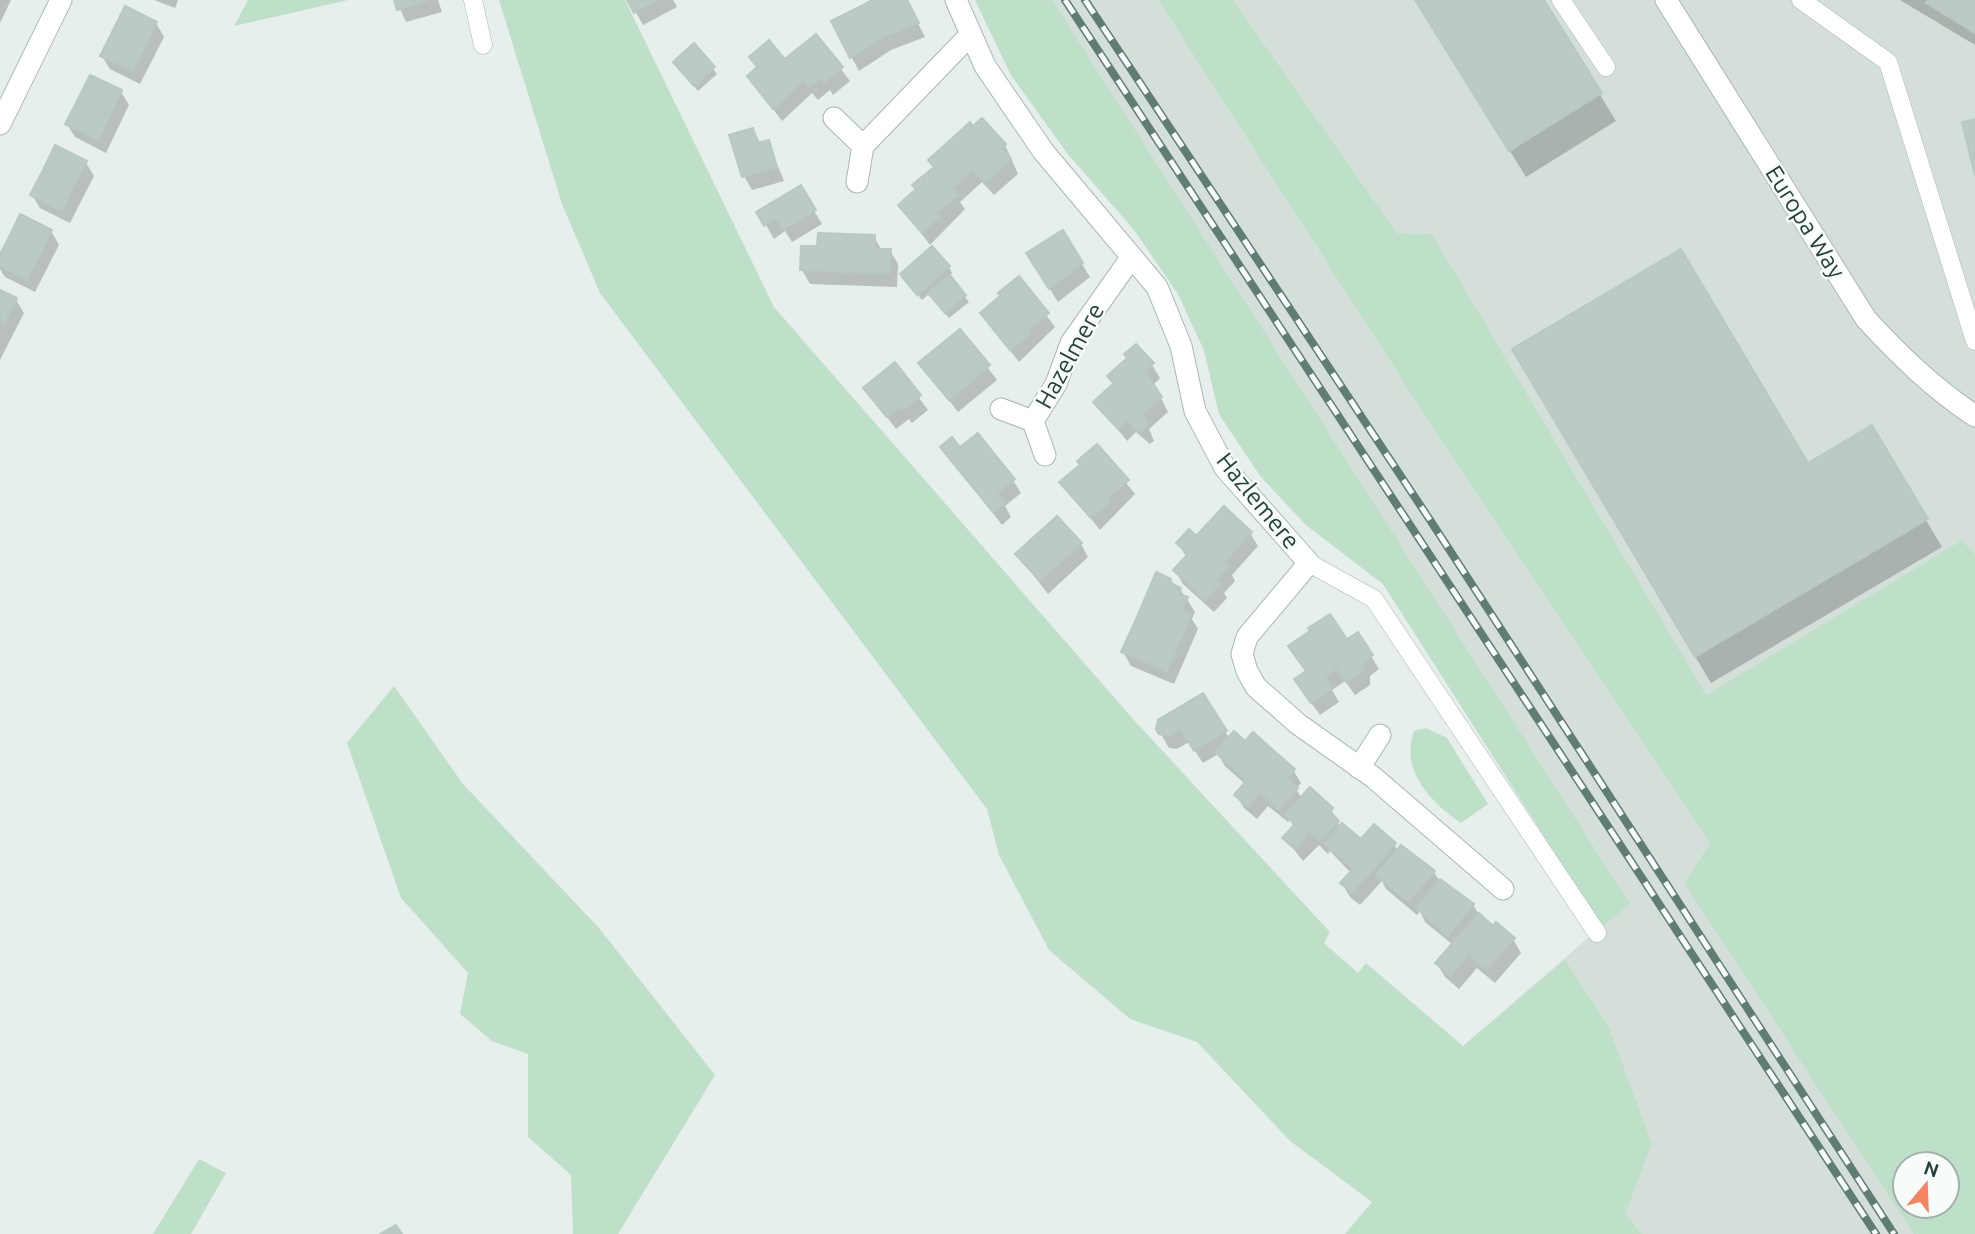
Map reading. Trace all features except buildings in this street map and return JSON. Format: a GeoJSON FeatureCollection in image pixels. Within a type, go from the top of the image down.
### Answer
{"type":"FeatureCollection","features":[{"type":"Feature","properties":{"kind":"street"},"geometry":{"type":"LineString","coordinates":[[0,124],[61,0]]}},
{"type":"Feature","properties":{"kind":"street","name":"Hazlemere"},"geometry":{"type":"LineString","coordinates":[[956,0],[985,66],[1043,151],[1157,287],[1181,346],[1195,411],[1225,468],[1309,564],[1247,637],[1242,654],[1256,687],[1298,724],[1359,768],[1503,889]]}},
{"type":"Feature","properties":{"kind":"street","name":"Europa Way"},"geometry":{"type":"LineString","coordinates":[[1666,0],[1866,319],[1911,367],[1942,394],[1975,416]]}},
{"type":"Feature","properties":{"kind":"street"},"geometry":{"type":"LineString","coordinates":[[857,182],[863,146],[971,34]]}},
{"type":"Feature","properties":{"kind":"street"},"geometry":{"type":"LineString","coordinates":[[834,118],[863,146]]}},
{"type":"Feature","properties":{"kind":"street","name":"Hazelmere"},"geometry":{"type":"LineString","coordinates":[[1033,421],[1056,384],[1072,343],[1131,258]]}},
{"type":"Feature","properties":{"kind":"street","name":"Hazelmere"},"geometry":{"type":"LineString","coordinates":[[1001,409],[1033,421]]}},
{"type":"Feature","properties":{"kind":"street","name":"Hazelmere"},"geometry":{"type":"LineString","coordinates":[[1033,421],[1045,455]]}},
{"type":"Feature","properties":{"kind":"street"},"geometry":{"type":"LineString","coordinates":[[1359,768],[1380,735]]}},
{"type":"Feature","properties":{"kind":"lane"},"geometry":{"type":"LineString","coordinates":[[473,0],[483,45]]}},
{"type":"Feature","properties":{"kind":"lane"},"geometry":{"type":"LineString","coordinates":[[1561,0],[1605,67]]}},
{"type":"Feature","properties":{"kind":"lane"},"geometry":{"type":"LineString","coordinates":[[1801,0],[1888,62],[1975,341]]}},
{"type":"Feature","properties":{"kind":"lane"},"geometry":{"type":"LineString","coordinates":[[1309,564],[1374,599],[1597,933]]}},
{"type":"Feature","properties":{"kind":"shaded area"},"geometry":{"type":"Polygon","coordinates":[[[975,0],[1158,0],[1440,439],[1711,843],[1684,883],[1710,920],[1894,1150],[1891,1150],[1891,1220],[1961,1220],[1975,1234],[1455,1234],[1463,1046],[1602,926],[1383,584],[1306,525],[1261,477],[1219,414],[1204,350],[1178,294],[1135,231],[1067,153],[1011,75],[975,0]]]}},
{"type":"Feature","properties":{"kind":"shaded area"},"geometry":{"type":"Polygon","coordinates":[[[1233,0],[1975,0],[1975,554],[1962,540],[1706,696],[1432,234],[1397,233],[1233,0]]]}},
{"type":"Feature","properties":{"kind":"green space"},"geometry":{"type":"Polygon","coordinates":[[[248,0],[348,0],[234,26],[248,0]]]}},
{"type":"Feature","properties":{"kind":"green space"},"geometry":{"type":"Polygon","coordinates":[[[499,0],[625,0],[774,307],[1133,719],[1330,932],[1324,943],[1358,973],[1366,963],[1463,1046],[1565,960],[1608,1025],[1652,1144],[1625,1214],[1642,1234],[1345,1234],[1372,1202],[1290,1141],[1197,1042],[1130,1019],[1049,950],[999,855],[987,809],[600,293],[562,204],[499,0]]]}},
{"type":"Feature","properties":{"kind":"green space"},"geometry":{"type":"Polygon","coordinates":[[[975,0],[1052,0],[1630,904],[1602,927],[1383,584],[1306,525],[1261,477],[1219,414],[1204,350],[1178,294],[1135,231],[1067,153],[1011,75],[975,0]]]}},
{"type":"Feature","properties":{"kind":"green space"},"geometry":{"type":"Polygon","coordinates":[[[1158,0],[1233,0],[1397,233],[1432,234],[1706,695],[1962,540],[1975,554],[1975,1234],[1914,1234],[1905,1220],[1961,1220],[1961,1150],[1891,1150],[1891,1199],[1684,883],[1710,843],[1440,439],[1158,0]]]}},
{"type":"Feature","properties":{"kind":"green space"},"geometry":{"type":"Polygon","coordinates":[[[394,686],[463,784],[599,928],[715,1075],[618,1234],[573,1234],[571,1175],[528,1137],[528,1054],[492,1041],[460,1014],[468,973],[401,898],[347,743],[394,686]]]}},
{"type":"Feature","properties":{"kind":"green space"},"geometry":{"type":"Polygon","coordinates":[[[1426,728],[1447,738],[1488,804],[1461,823],[1429,795],[1415,772],[1411,759],[1414,731],[1426,728]]]}},
{"type":"Feature","properties":{"kind":"green space"},"geometry":{"type":"Polygon","coordinates":[[[199,1159],[226,1173],[191,1234],[153,1234],[199,1159]]]}},
{"type":"Feature","properties":{"kind":"railway"},"geometry":{"type":"LineString","coordinates":[[1065,0],[1876,1234]]}},
{"type":"Feature","properties":{"kind":"railway"},"geometry":{"type":"LineString","coordinates":[[1085,0],[1432,523],[1894,1234]]}}]}
